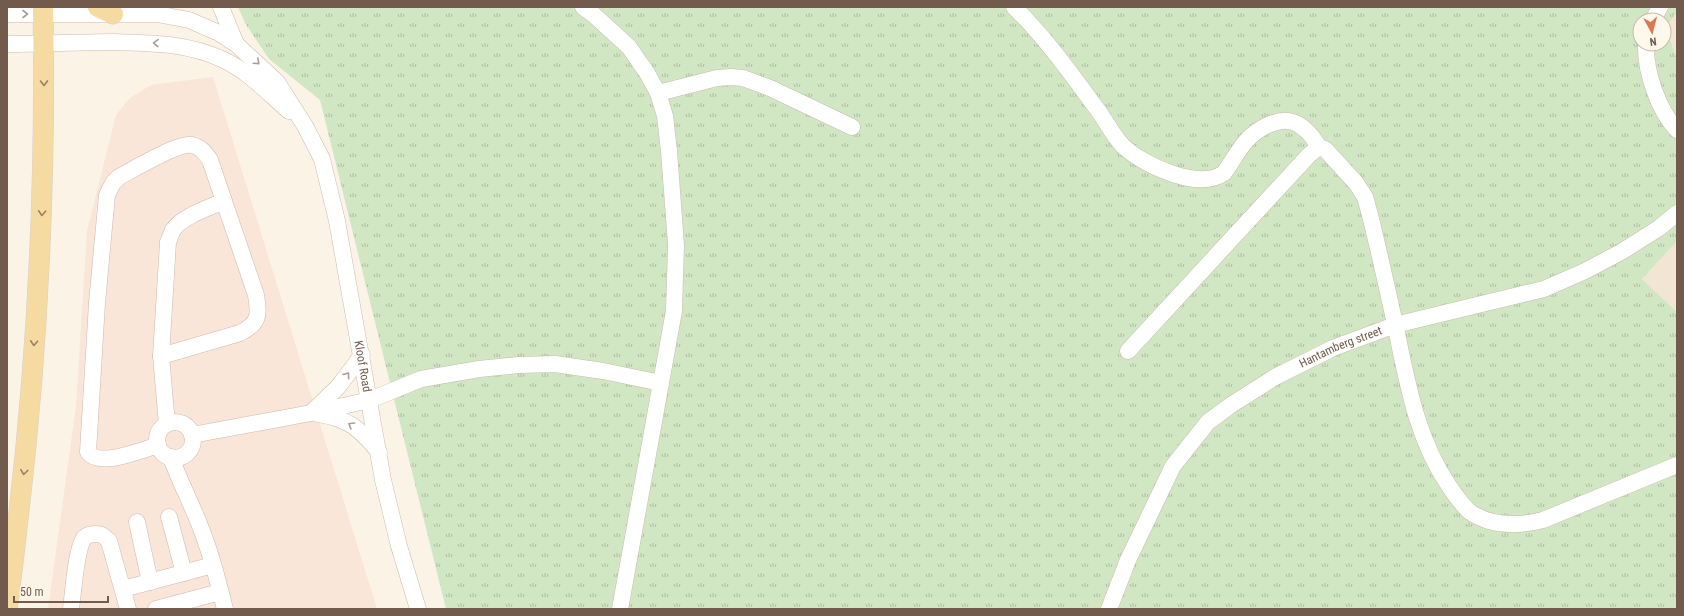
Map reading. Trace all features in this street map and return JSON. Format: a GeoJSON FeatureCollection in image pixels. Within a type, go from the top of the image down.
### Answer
{"type":"FeatureCollection","features":[{"type":"Feature","properties":{"kind":"main road"},"geometry":{"type":"LineString","coordinates":[[7,609],[28,439],[34,351],[42,207],[45,116],[43,11]]}},
{"type":"Feature","properties":{"kind":"street"},"geometry":{"type":"LineString","coordinates":[[221,7],[236,44]]}},
{"type":"Feature","properties":{"kind":"street"},"geometry":{"type":"LineString","coordinates":[[583,7],[629,47],[647,73],[658,93],[665,116],[676,245],[674,311],[620,609]]}},
{"type":"Feature","properties":{"kind":"street"},"geometry":{"type":"LineString","coordinates":[[1014,7],[1045,40],[1100,112],[1122,145],[1132,154],[1154,167],[1189,178],[1203,179],[1220,176],[1224,173],[1247,140],[1267,126],[1283,121],[1293,122],[1301,126],[1312,136],[1319,147],[1325,148],[1356,184],[1365,197],[1408,385],[1422,436],[1444,478],[1458,500],[1470,512],[1488,521],[1504,524],[1524,524],[1543,520],[1677,465]]}},
{"type":"Feature","properties":{"kind":"street"},"geometry":{"type":"LineString","coordinates":[[7,14],[43,11],[106,11],[176,16],[202,25],[236,44]]}},
{"type":"Feature","properties":{"kind":"street"},"geometry":{"type":"LineString","coordinates":[[7,44],[165,43],[195,49],[224,60],[249,75],[305,126]]}},
{"type":"Feature","properties":{"kind":"street","name":"Kloof Road"},"geometry":{"type":"LineString","coordinates":[[236,44],[277,82],[305,126],[322,159],[337,221],[383,480],[399,546],[418,609]]}},
{"type":"Feature","properties":{"kind":"street"},"geometry":{"type":"LineString","coordinates":[[1646,52],[1651,80],[1664,113],[1677,130]]}},
{"type":"Feature","properties":{"kind":"street"},"geometry":{"type":"LineString","coordinates":[[658,93],[717,78],[744,78],[770,88],[852,127]]}},
{"type":"Feature","properties":{"kind":"street"},"geometry":{"type":"LineString","coordinates":[[158,445],[110,459],[94,457],[88,452],[97,303],[107,195],[119,177],[170,150],[190,144],[199,147],[210,160],[256,295],[258,310],[257,321],[250,328],[240,333],[161,356]]}},
{"type":"Feature","properties":{"kind":"street"},"geometry":{"type":"LineString","coordinates":[[1128,351],[1309,155],[1319,147]]}},
{"type":"Feature","properties":{"kind":"street"},"geometry":{"type":"LineString","coordinates":[[167,424],[161,356],[168,242],[172,231],[178,224],[224,201]]}},
{"type":"Feature","properties":{"kind":"street","name":"Hantamberg street"},"geometry":{"type":"LineString","coordinates":[[1109,609],[1128,560],[1173,466],[1208,422],[1275,377],[1333,348],[1395,325],[1544,289],[1585,271],[1621,252],[1659,228],[1677,213]]}},
{"type":"Feature","properties":{"kind":"street"},"geometry":{"type":"LineString","coordinates":[[311,413],[329,397],[362,355]]}},
{"type":"Feature","properties":{"kind":"street"},"geometry":{"type":"LineString","coordinates":[[192,435],[311,413],[370,400],[421,379],[478,369],[519,364],[555,364],[603,371],[661,383]]}},
{"type":"Feature","properties":{"kind":"street"},"geometry":{"type":"LineString","coordinates":[[311,413],[334,416],[353,425],[366,436],[379,452]]}},
{"type":"Feature","properties":{"kind":"street"},"geometry":{"type":"LineString","coordinates":[[180,423],[185,425],[192,435],[192,447],[183,456],[171,457],[165,455],[158,445],[157,439],[159,433],[167,424],[180,423]]}},
{"type":"Feature","properties":{"kind":"street"},"geometry":{"type":"LineString","coordinates":[[171,457],[177,476],[200,525],[213,565],[224,609]]}},
{"type":"Feature","properties":{"kind":"street"},"geometry":{"type":"LineString","coordinates":[[169,517],[184,573]]}},
{"type":"Feature","properties":{"kind":"street"},"geometry":{"type":"LineString","coordinates":[[137,522],[150,582]]}},
{"type":"Feature","properties":{"kind":"street"},"geometry":{"type":"LineString","coordinates":[[71,609],[78,554],[85,537],[90,534],[104,536],[109,541],[128,609]]}},
{"type":"Feature","properties":{"kind":"street"},"geometry":{"type":"LineString","coordinates":[[123,589],[213,565]]}},
{"type":"Feature","properties":{"kind":"street"},"geometry":{"type":"LineString","coordinates":[[156,609],[220,592]]}},
{"type":"Feature","properties":{"kind":"shaded area"},"geometry":{"type":"Polygon","coordinates":[[[1677,12],[1677,60],[1672,45],[1672,19],[1677,12]]]}},
{"type":"Feature","properties":{"kind":"shaded area"},"geometry":{"type":"Polygon","coordinates":[[[213,77],[377,609],[48,609],[76,406],[87,231],[116,115],[130,98],[151,85],[213,77]]]}},
{"type":"Feature","properties":{"kind":"shaded area"},"geometry":{"type":"Polygon","coordinates":[[[1677,241],[1677,312],[1642,279],[1677,241]]]}},
{"type":"Feature","properties":{"kind":"green space"},"geometry":{"type":"Polygon","coordinates":[[[238,7],[1677,7],[1677,12],[1672,19],[1672,12],[1632,12],[1632,52],[1672,52],[1672,45],[1677,60],[1677,241],[1642,279],[1677,312],[1677,609],[446,609],[320,100],[269,59],[245,23],[238,7]]]}}]}
